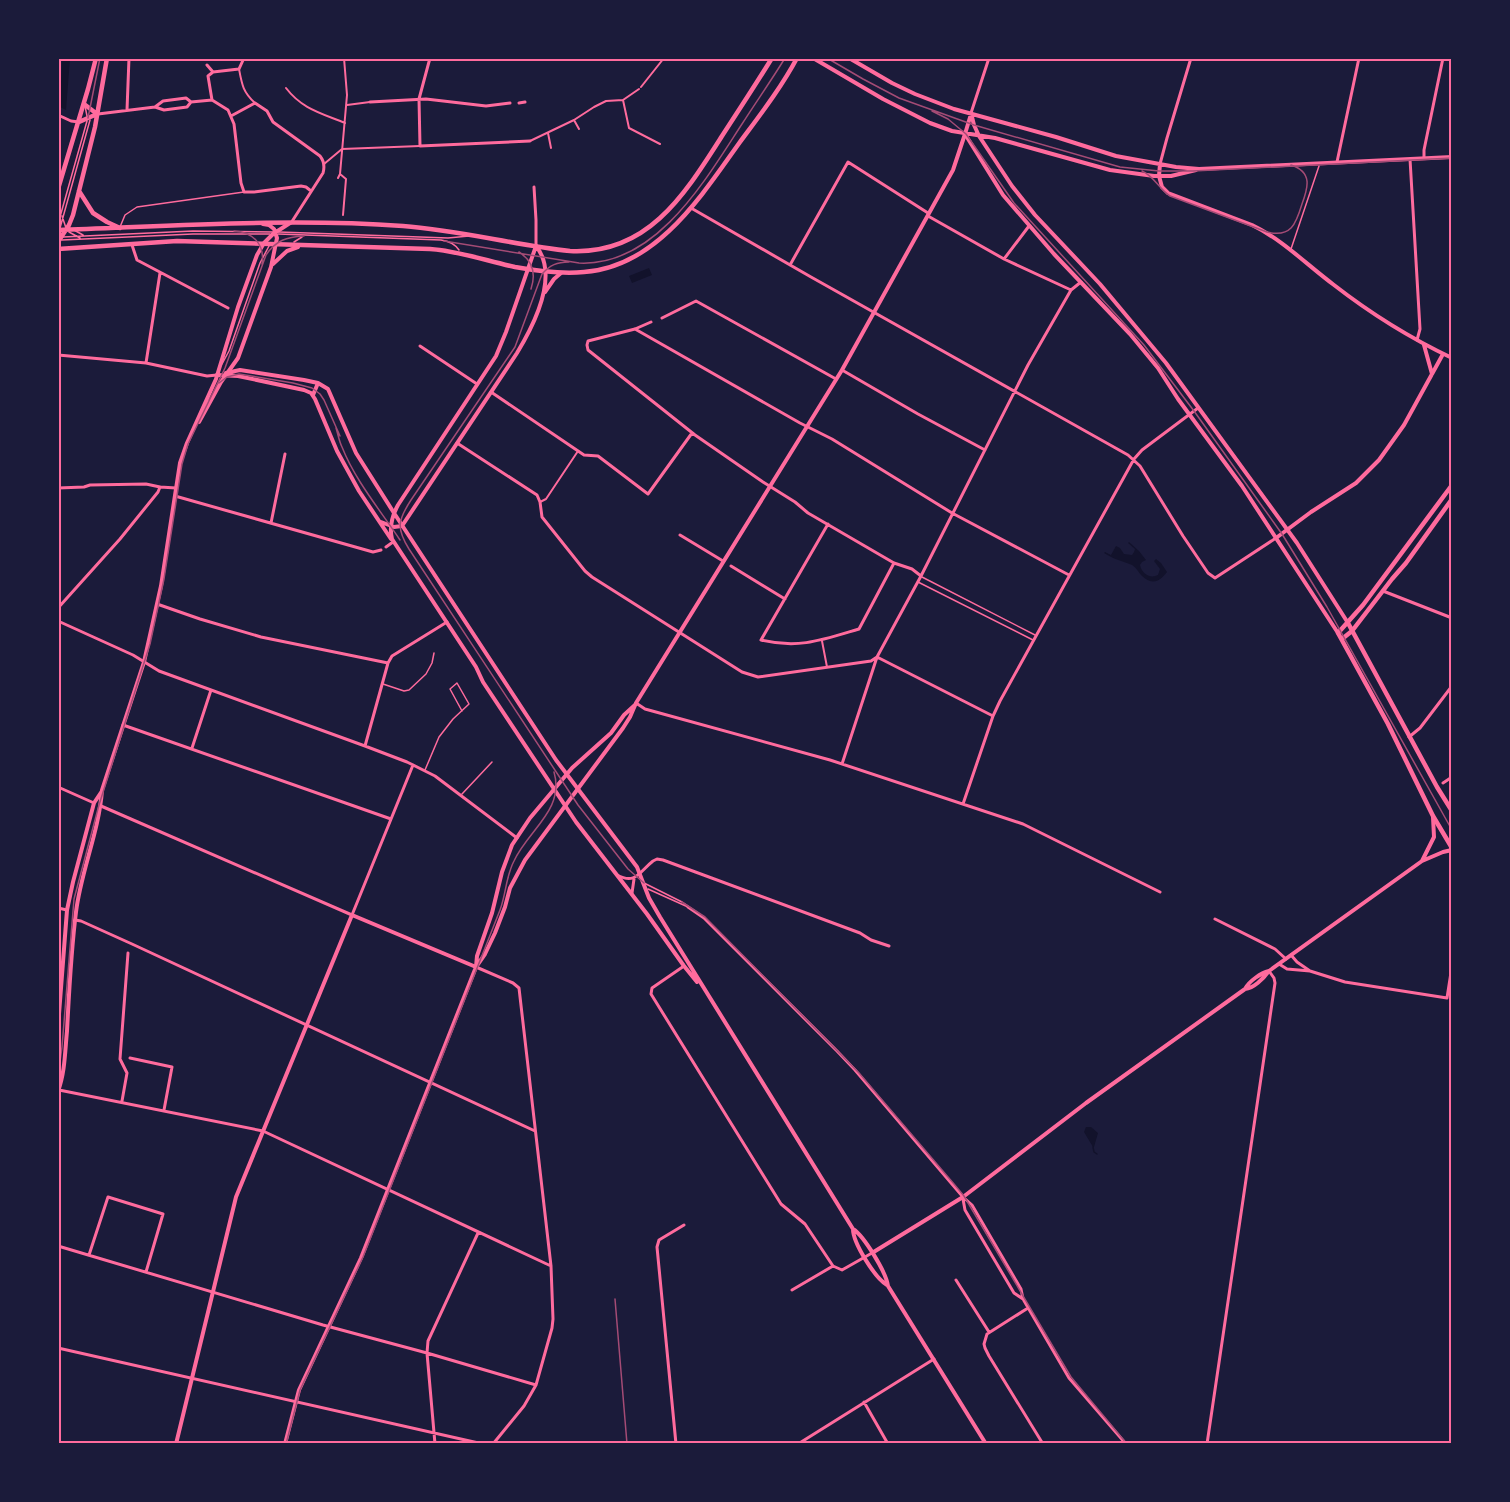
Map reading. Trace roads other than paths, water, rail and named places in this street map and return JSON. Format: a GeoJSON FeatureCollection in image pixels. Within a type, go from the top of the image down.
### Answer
{"type":"FeatureCollection","features":[{"type":"Feature","properties":{"kind":"main road"},"geometry":{"type":"LineString","coordinates":[[58,189],[96,58]]}},
{"type":"Feature","properties":{"kind":"main road"},"geometry":{"type":"LineString","coordinates":[[74,248],[64,245],[59,236],[69,228],[79,191],[92,116],[107,58]]}},
{"type":"Feature","properties":{"kind":"main road"},"geometry":{"type":"LineString","coordinates":[[69,228],[330,222],[411,227],[570,251],[596,250],[617,245],[639,234],[658,220],[679,198],[772,58]]}},
{"type":"Feature","properties":{"kind":"main road"},"geometry":{"type":"LineString","coordinates":[[256,223],[269,225],[276,236],[291,245],[435,250],[529,269],[562,272],[600,270],[618,264],[656,243],[675,226],[732,153],[797,58]]}},
{"type":"Feature","properties":{"kind":"main road"},"geometry":{"type":"LineString","coordinates":[[813,58],[865,90],[944,129],[995,138],[1099,168],[1159,176],[1177,176],[1199,169]]}},
{"type":"Feature","properties":{"kind":"main road"},"geometry":{"type":"LineString","coordinates":[[849,58],[892,83],[946,106],[1108,154],[1160,166],[1199,169],[1452,157]]}},
{"type":"Feature","properties":{"kind":"main road"},"geometry":{"type":"LineString","coordinates":[[84,104],[92,116]]}},
{"type":"Feature","properties":{"kind":"main road"},"geometry":{"type":"LineString","coordinates":[[285,1443],[300,1388],[361,1258],[476,967],[495,933],[516,875],[623,728],[636,703],[842,370],[953,170],[971,113]]}},
{"type":"Feature","properties":{"kind":"main road"},"geometry":{"type":"LineString","coordinates":[[971,113],[979,136],[1012,186],[1166,363],[1288,529],[1348,622],[1409,737],[1452,811]]}},
{"type":"Feature","properties":{"kind":"main road"},"geometry":{"type":"LineString","coordinates":[[79,122],[92,116]]}},
{"type":"Feature","properties":{"kind":"main road"},"geometry":{"type":"LineString","coordinates":[[872,1253],[963,1197],[1086,1103],[1245,989],[1263,973],[1291,956],[1422,861],[1452,849],[1342,639],[1242,486],[1158,368],[1000,191],[965,134]]}},
{"type":"Feature","properties":{"kind":"main road"},"geometry":{"type":"LineString","coordinates":[[1160,166],[1159,176],[1162,187],[1168,193],[1252,225],[1269,234],[1379,317],[1452,358]]}},
{"type":"Feature","properties":{"kind":"main road"},"geometry":{"type":"LineString","coordinates":[[79,191],[93,213],[120,228]]}},
{"type":"Feature","properties":{"kind":"main road"},"geometry":{"type":"LineString","coordinates":[[59,1090],[65,1048],[75,920],[81,884],[101,806],[102,790],[144,662],[161,586],[180,464],[218,374],[254,261],[264,243],[291,223]]}},
{"type":"Feature","properties":{"kind":"main road"},"geometry":{"type":"LineString","coordinates":[[58,249],[177,241],[270,244],[276,236]]}},
{"type":"Feature","properties":{"kind":"main road"},"geometry":{"type":"LineString","coordinates":[[192,433],[240,352],[271,267],[276,236]]}},
{"type":"Feature","properties":{"kind":"main road"},"geometry":{"type":"LineString","coordinates":[[271,267],[287,251],[307,246]]}},
{"type":"Feature","properties":{"kind":"main road"},"geometry":{"type":"LineString","coordinates":[[393,540],[391,526],[399,503],[501,345],[536,246]]}},
{"type":"Feature","properties":{"kind":"main road"},"geometry":{"type":"LineString","coordinates":[[379,519],[385,525],[397,528],[402,526],[523,343],[546,285],[546,271],[542,256],[536,246]]}},
{"type":"Feature","properties":{"kind":"main road"},"geometry":{"type":"LineString","coordinates":[[543,296],[554,279],[562,272]]}},
{"type":"Feature","properties":{"kind":"main road"},"geometry":{"type":"LineString","coordinates":[[1424,344],[1432,374]]}},
{"type":"Feature","properties":{"kind":"main road"},"geometry":{"type":"LineString","coordinates":[[1276,538],[1356,483],[1379,460],[1401,431],[1443,354]]}},
{"type":"Feature","properties":{"kind":"main road"},"geometry":{"type":"LineString","coordinates":[[228,374],[244,370],[318,383],[326,387],[332,395],[356,453],[555,758],[633,861],[640,872],[649,898],[704,990],[853,1229],[872,1253],[886,1277],[888,1286],[986,1443]]}},
{"type":"Feature","properties":{"kind":"main road"},"geometry":{"type":"LineString","coordinates":[[218,374],[228,374],[307,391],[313,395],[337,451],[359,490],[447,622],[483,682],[575,820],[704,990]]}},
{"type":"Feature","properties":{"kind":"main road"},"geometry":{"type":"LineString","coordinates":[[313,395],[318,383]]}},
{"type":"Feature","properties":{"kind":"main road"},"geometry":{"type":"LineString","coordinates":[[1338,633],[1364,605],[1452,485]]}},
{"type":"Feature","properties":{"kind":"main road"},"geometry":{"type":"LineString","coordinates":[[1342,639],[1352,631],[1406,563],[1452,499]]}},
{"type":"Feature","properties":{"kind":"main road"},"geometry":{"type":"LineString","coordinates":[[476,967],[477,956],[492,913],[501,872],[517,838],[530,818],[566,774],[611,733],[636,703]]}},
{"type":"Feature","properties":{"kind":"main road"},"geometry":{"type":"LineString","coordinates":[[58,1027],[67,910],[72,882],[93,803],[102,790]]}},
{"type":"Feature","properties":{"kind":"main road"},"geometry":{"type":"LineString","coordinates":[[1422,861],[1434,837],[1433,816]]}},
{"type":"Feature","properties":{"kind":"main road"},"geometry":{"type":"LineString","coordinates":[[176,1443],[236,1197],[352,915],[476,967]]}},
{"type":"Feature","properties":{"kind":"main road"},"geometry":{"type":"LineString","coordinates":[[853,1229],[853,1235],[865,1257],[882,1282],[888,1286]]}},
{"type":"Feature","properties":{"kind":"street"},"geometry":{"type":"LineString","coordinates":[[128,110],[129,58]]}},
{"type":"Feature","properties":{"kind":"street"},"geometry":{"type":"LineString","coordinates":[[244,58],[239,69],[247,96],[267,111],[273,122],[320,156],[324,164]]}},
{"type":"Feature","properties":{"kind":"street"},"geometry":{"type":"LineString","coordinates":[[338,178],[346,105],[344,58]]}},
{"type":"Feature","properties":{"kind":"street"},"geometry":{"type":"LineString","coordinates":[[420,146],[419,99],[430,58]]}},
{"type":"Feature","properties":{"kind":"street"},"geometry":{"type":"LineString","coordinates":[[291,223],[322,172],[324,164],[342,149],[530,141],[574,120],[606,101],[623,100],[640,88],[664,58]]}},
{"type":"Feature","properties":{"kind":"street"},"geometry":{"type":"LineString","coordinates":[[971,113],[989,58]]}},
{"type":"Feature","properties":{"kind":"street"},"geometry":{"type":"LineString","coordinates":[[1160,166],[1191,58]]}},
{"type":"Feature","properties":{"kind":"street"},"geometry":{"type":"LineString","coordinates":[[1337,162],[1359,58]]}},
{"type":"Feature","properties":{"kind":"street"},"geometry":{"type":"LineString","coordinates":[[1424,158],[1443,58]]}},
{"type":"Feature","properties":{"kind":"street"},"geometry":{"type":"LineString","coordinates":[[207,65],[213,72]]}},
{"type":"Feature","properties":{"kind":"street"},"geometry":{"type":"LineString","coordinates":[[212,100],[208,76],[213,72],[239,69]]}},
{"type":"Feature","properties":{"kind":"street"},"geometry":{"type":"LineString","coordinates":[[242,85],[248,84]]}},
{"type":"Feature","properties":{"kind":"street"},"geometry":{"type":"LineString","coordinates":[[286,88],[304,106],[345,123]]}},
{"type":"Feature","properties":{"kind":"street"},"geometry":{"type":"LineString","coordinates":[[155,107],[163,101],[186,98],[191,102],[212,100],[225,107],[234,124],[244,192],[301,186],[311,191]]}},
{"type":"Feature","properties":{"kind":"street"},"geometry":{"type":"LineString","coordinates":[[346,105],[419,99],[486,106],[510,103]]}},
{"type":"Feature","properties":{"kind":"street"},"geometry":{"type":"LineString","coordinates":[[623,100],[629,128],[660,144]]}},
{"type":"Feature","properties":{"kind":"street"},"geometry":{"type":"LineString","coordinates":[[92,116],[155,107],[164,110],[187,107],[191,102]]}},
{"type":"Feature","properties":{"kind":"street"},"geometry":{"type":"LineString","coordinates":[[519,103],[525,102]]}},
{"type":"Feature","properties":{"kind":"street"},"geometry":{"type":"LineString","coordinates":[[231,116],[255,103]]}},
{"type":"Feature","properties":{"kind":"street"},"geometry":{"type":"LineString","coordinates":[[58,115],[79,122]]}},
{"type":"Feature","properties":{"kind":"street"},"geometry":{"type":"LineString","coordinates":[[574,120],[579,129]]}},
{"type":"Feature","properties":{"kind":"street"},"geometry":{"type":"LineString","coordinates":[[548,133],[551,148]]}},
{"type":"Feature","properties":{"kind":"street"},"geometry":{"type":"LineString","coordinates":[[1410,159],[1420,329],[1417,340]]}},
{"type":"Feature","properties":{"kind":"street"},"geometry":{"type":"LineString","coordinates":[[790,265],[848,162],[927,214],[1004,259],[1071,290]]}},
{"type":"Feature","properties":{"kind":"street"},"geometry":{"type":"LineString","coordinates":[[340,174],[346,179],[343,215]]}},
{"type":"Feature","properties":{"kind":"street"},"geometry":{"type":"LineString","coordinates":[[534,187],[536,246]]}},
{"type":"Feature","properties":{"kind":"street"},"geometry":{"type":"LineString","coordinates":[[691,208],[1134,459],[1183,536],[1208,573],[1215,579],[1276,538]]}},
{"type":"Feature","properties":{"kind":"street"},"geometry":{"type":"LineString","coordinates":[[1004,259],[1029,226]]}},
{"type":"Feature","properties":{"kind":"street"},"geometry":{"type":"LineString","coordinates":[[132,243],[137,260],[228,308]]}},
{"type":"Feature","properties":{"kind":"street"},"geometry":{"type":"LineString","coordinates":[[146,363],[160,272]]}},
{"type":"Feature","properties":{"kind":"street"},"geometry":{"type":"LineString","coordinates":[[842,764],[877,657],[921,576],[1033,355],[1071,290],[1081,282]]}},
{"type":"Feature","properties":{"kind":"street"},"geometry":{"type":"LineString","coordinates":[[662,318],[696,301],[836,379]]}},
{"type":"Feature","properties":{"kind":"street"},"geometry":{"type":"LineString","coordinates":[[651,322],[635,329],[588,341],[586,345],[588,350],[692,433],[808,513],[921,576]]}},
{"type":"Feature","properties":{"kind":"street"},"geometry":{"type":"LineString","coordinates":[[635,329],[832,439],[952,513],[1069,575]]}},
{"type":"Feature","properties":{"kind":"street"},"geometry":{"type":"LineString","coordinates":[[420,346],[477,384]]}},
{"type":"Feature","properties":{"kind":"street"},"geometry":{"type":"LineString","coordinates":[[58,355],[146,363],[207,376],[218,374]]}},
{"type":"Feature","properties":{"kind":"street"},"geometry":{"type":"LineString","coordinates":[[842,370],[921,417],[985,450]]}},
{"type":"Feature","properties":{"kind":"street"},"geometry":{"type":"LineString","coordinates":[[491,392],[584,455],[598,456],[648,494],[692,433]]}},
{"type":"Feature","properties":{"kind":"street"},"geometry":{"type":"LineString","coordinates":[[963,804],[993,716],[1134,459],[1142,450],[1198,408]]}},
{"type":"Feature","properties":{"kind":"street"},"geometry":{"type":"LineString","coordinates":[[457,442],[537,495],[542,517],[592,577],[735,669],[758,677],[871,661],[877,657]]}},
{"type":"Feature","properties":{"kind":"street"},"geometry":{"type":"LineString","coordinates":[[540,502],[546,499],[578,451]]}},
{"type":"Feature","properties":{"kind":"street"},"geometry":{"type":"LineString","coordinates":[[271,524],[285,454]]}},
{"type":"Feature","properties":{"kind":"street"},"geometry":{"type":"LineString","coordinates":[[58,488],[146,484],[176,488]]}},
{"type":"Feature","properties":{"kind":"street"},"geometry":{"type":"LineString","coordinates":[[58,608],[122,537],[160,487]]}},
{"type":"Feature","properties":{"kind":"street"},"geometry":{"type":"LineString","coordinates":[[175,496],[373,552],[381,550]]}},
{"type":"Feature","properties":{"kind":"street"},"geometry":{"type":"LineString","coordinates":[[828,524],[761,640],[778,644],[796,644],[822,640],[859,629],[894,563]]}},
{"type":"Feature","properties":{"kind":"street"},"geometry":{"type":"LineString","coordinates":[[680,535],[723,561]]}},
{"type":"Feature","properties":{"kind":"street"},"geometry":{"type":"LineString","coordinates":[[386,547],[393,540]]}},
{"type":"Feature","properties":{"kind":"street"},"geometry":{"type":"LineString","coordinates":[[730,566],[785,598]]}},
{"type":"Feature","properties":{"kind":"street"},"geometry":{"type":"LineString","coordinates":[[1382,591],[1452,618]]}},
{"type":"Feature","properties":{"kind":"street"},"geometry":{"type":"LineString","coordinates":[[157,604],[261,637],[388,663]]}},
{"type":"Feature","properties":{"kind":"street"},"geometry":{"type":"LineString","coordinates":[[59,621],[133,655],[159,671],[425,770],[517,838]]}},
{"type":"Feature","properties":{"kind":"street"},"geometry":{"type":"LineString","coordinates":[[365,746],[388,663],[393,656],[447,622]]}},
{"type":"Feature","properties":{"kind":"street"},"geometry":{"type":"LineString","coordinates":[[822,640],[827,667]]}},
{"type":"Feature","properties":{"kind":"street"},"geometry":{"type":"LineString","coordinates":[[877,657],[993,716]]}},
{"type":"Feature","properties":{"kind":"street"},"geometry":{"type":"LineString","coordinates":[[1409,737],[1420,728],[1452,686]]}},
{"type":"Feature","properties":{"kind":"street"},"geometry":{"type":"LineString","coordinates":[[192,748],[212,690]]}},
{"type":"Feature","properties":{"kind":"street"},"geometry":{"type":"LineString","coordinates":[[636,703],[645,709],[842,764],[1023,824],[1160,892]]}},
{"type":"Feature","properties":{"kind":"street"},"geometry":{"type":"LineString","coordinates":[[123,725],[391,819]]}},
{"type":"Feature","properties":{"kind":"street"},"geometry":{"type":"LineString","coordinates":[[101,806],[352,915],[413,765]]}},
{"type":"Feature","properties":{"kind":"street"},"geometry":{"type":"LineString","coordinates":[[1443,783],[1452,777]]}},
{"type":"Feature","properties":{"kind":"street"},"geometry":{"type":"LineString","coordinates":[[58,787],[93,803]]}},
{"type":"Feature","properties":{"kind":"street"},"geometry":{"type":"LineString","coordinates":[[632,895],[634,879],[640,872],[653,861],[663,860],[860,933],[871,940],[889,946]]}},
{"type":"Feature","properties":{"kind":"street"},"geometry":{"type":"LineString","coordinates":[[616,874],[627,879],[634,879]]}},
{"type":"Feature","properties":{"kind":"street"},"geometry":{"type":"LineString","coordinates":[[688,907],[704,918],[845,1059],[972,1205],[1022,1289],[1023,1299],[1070,1378],[1126,1443]]}},
{"type":"Feature","properties":{"kind":"street"},"geometry":{"type":"LineString","coordinates":[[58,908],[67,910]]}},
{"type":"Feature","properties":{"kind":"street"},"geometry":{"type":"LineString","coordinates":[[1215,919],[1275,949],[1286,959]]}},
{"type":"Feature","properties":{"kind":"street"},"geometry":{"type":"LineString","coordinates":[[75,920],[132,944],[535,1131]]}},
{"type":"Feature","properties":{"kind":"street"},"geometry":{"type":"LineString","coordinates":[[122,1101],[127,1073],[120,1059],[128,953]]}},
{"type":"Feature","properties":{"kind":"street"},"geometry":{"type":"LineString","coordinates":[[1291,956],[1310,971]]}},
{"type":"Feature","properties":{"kind":"street"},"geometry":{"type":"LineString","coordinates":[[1279,964],[1287,969],[1310,971],[1345,982],[1447,998],[1452,966]]}},
{"type":"Feature","properties":{"kind":"street"},"geometry":{"type":"LineString","coordinates":[[684,966],[652,988],[650,992],[781,1204],[805,1224],[833,1266],[842,1270],[872,1253]]}},
{"type":"Feature","properties":{"kind":"street"},"geometry":{"type":"LineString","coordinates":[[476,967],[513,983],[519,988],[550,1266],[553,1319],[536,1385],[524,1406],[493,1443]]}},
{"type":"Feature","properties":{"kind":"street"},"geometry":{"type":"LineString","coordinates":[[1208,1443],[1274,990],[1274,978],[1269,971]]}},
{"type":"Feature","properties":{"kind":"street"},"geometry":{"type":"LineString","coordinates":[[130,1058],[172,1067],[164,1110]]}},
{"type":"Feature","properties":{"kind":"street"},"geometry":{"type":"LineString","coordinates":[[59,1090],[263,1131],[550,1266]]}},
{"type":"Feature","properties":{"kind":"street"},"geometry":{"type":"LineString","coordinates":[[89,1255],[108,1197],[163,1214],[146,1272]]}},
{"type":"Feature","properties":{"kind":"street"},"geometry":{"type":"LineString","coordinates":[[963,1197],[965,1210],[1014,1293],[1023,1299]]}},
{"type":"Feature","properties":{"kind":"street"},"geometry":{"type":"LineString","coordinates":[[676,1443],[657,1247],[659,1240],[684,1225]]}},
{"type":"Feature","properties":{"kind":"street"},"geometry":{"type":"LineString","coordinates":[[435,1443],[429,1341],[478,1233]]}},
{"type":"Feature","properties":{"kind":"street"},"geometry":{"type":"LineString","coordinates":[[58,1246],[329,1327],[536,1385]]}},
{"type":"Feature","properties":{"kind":"street"},"geometry":{"type":"LineString","coordinates":[[792,1290],[833,1266]]}},
{"type":"Feature","properties":{"kind":"street"},"geometry":{"type":"LineString","coordinates":[[956,1280],[989,1332]]}},
{"type":"Feature","properties":{"kind":"street"},"geometry":{"type":"LineString","coordinates":[[1028,1308],[989,1332],[985,1338],[984,1348],[1043,1443]]}},
{"type":"Feature","properties":{"kind":"street"},"geometry":{"type":"LineString","coordinates":[[58,1348],[483,1443]]}},
{"type":"Feature","properties":{"kind":"street"},"geometry":{"type":"LineString","coordinates":[[798,1443],[934,1359]]}},
{"type":"Feature","properties":{"kind":"street"},"geometry":{"type":"LineString","coordinates":[[864,1402],[888,1443]]}},
{"type":"Feature","properties":{"kind":"lane"},"geometry":{"type":"LineString","coordinates":[[59,236],[92,116],[84,104]]}},
{"type":"Feature","properties":{"kind":"lane"},"geometry":{"type":"LineString","coordinates":[[59,236],[63,210],[92,116]]}},
{"type":"Feature","properties":{"kind":"lane"},"geometry":{"type":"LineString","coordinates":[[1290,250],[1320,163]]}},
{"type":"Feature","properties":{"kind":"lane"},"geometry":{"type":"LineString","coordinates":[[120,228],[125,215],[137,207],[244,192]]}},
{"type":"Feature","properties":{"kind":"lane"},"geometry":{"type":"LineString","coordinates":[[63,210],[63,222],[76,236],[90,238]]}},
{"type":"Feature","properties":{"kind":"lane"},"geometry":{"type":"LineString","coordinates":[[66,210],[69,228],[81,235],[93,236]]}},
{"type":"Feature","properties":{"kind":"lane"},"geometry":{"type":"LineString","coordinates":[[59,236],[193,231],[276,236],[296,232],[448,238],[472,236]]}},
{"type":"Feature","properties":{"kind":"lane"},"geometry":{"type":"LineString","coordinates":[[59,236],[90,238],[193,234],[276,236],[343,234]]}},
{"type":"Feature","properties":{"kind":"lane"},"geometry":{"type":"LineString","coordinates":[[284,235],[444,241],[456,246],[461,254]]}},
{"type":"Feature","properties":{"kind":"lane"},"geometry":{"type":"LineString","coordinates":[[287,251],[295,240],[306,236]]}},
{"type":"Feature","properties":{"kind":"lane"},"geometry":{"type":"LineString","coordinates":[[218,374],[260,263],[270,244]]}},
{"type":"Feature","properties":{"kind":"lane"},"geometry":{"type":"LineString","coordinates":[[921,576],[1036,636]]}},
{"type":"Feature","properties":{"kind":"lane"},"geometry":{"type":"LineString","coordinates":[[917,582],[1033,640]]}},
{"type":"Feature","properties":{"kind":"lane"},"geometry":{"type":"LineString","coordinates":[[383,684],[404,691],[409,690],[426,674],[434,653]]}},
{"type":"Feature","properties":{"kind":"lane"},"geometry":{"type":"LineString","coordinates":[[425,770],[439,737],[469,704],[457,683],[450,689],[462,711]]}},
{"type":"Feature","properties":{"kind":"lane"},"geometry":{"type":"LineString","coordinates":[[461,796],[492,762]]}},
{"type":"Feature","properties":{"kind":"lane"},"geometry":{"type":"LineString","coordinates":[[634,879],[681,903]]}},
{"type":"Feature","properties":{"kind":"lane"},"geometry":{"type":"LineString","coordinates":[[644,885],[688,907]]}},
{"type":"Feature","properties":{"kind":"waterway"},"geometry":{"type":"LineString","coordinates":[[1093,1147],[1097,1154]]}},
{"type":"Feature","properties":{"kind":"tram line"},"geometry":{"type":"LineString","coordinates":[[88,118],[100,58]]}},
{"type":"Feature","properties":{"kind":"tram line"},"geometry":{"type":"LineString","coordinates":[[444,241],[579,263],[607,260],[632,251],[676,216],[695,193],[785,58]]}},
{"type":"Feature","properties":{"kind":"tram line"},"geometry":{"type":"LineString","coordinates":[[827,58],[899,98],[974,125],[1120,167],[1159,171],[1193,171],[1452,158]]}},
{"type":"Feature","properties":{"kind":"tram line"},"geometry":{"type":"LineString","coordinates":[[932,111],[948,119],[966,134],[1014,203],[1144,345],[1194,411],[1282,534],[1327,607],[1452,830]]}},
{"type":"Feature","properties":{"kind":"tram line"},"geometry":{"type":"LineString","coordinates":[[1142,171],[1170,196],[1267,232],[1282,233],[1295,223],[1307,186],[1303,172],[1291,165]]}},
{"type":"Feature","properties":{"kind":"tram line"},"geometry":{"type":"LineString","coordinates":[[234,231],[247,234],[256,240],[262,251],[262,264]]}},
{"type":"Feature","properties":{"kind":"tram line"},"geometry":{"type":"LineString","coordinates":[[58,1076],[74,899],[99,805],[150,644],[164,579],[182,464],[188,444],[225,368],[266,255],[282,240],[304,236]]}},
{"type":"Feature","properties":{"kind":"tram line"},"geometry":{"type":"LineString","coordinates":[[519,252],[532,268],[531,289]]}},
{"type":"Feature","properties":{"kind":"tram line"},"geometry":{"type":"LineString","coordinates":[[569,262],[554,265],[542,274],[515,347],[411,500],[403,513],[400,530],[409,549],[578,805],[628,869],[644,883]]}},
{"type":"Feature","properties":{"kind":"tram line"},"geometry":{"type":"LineString","coordinates":[[219,383],[227,377],[239,374],[312,388],[324,400],[340,436]]}},
{"type":"Feature","properties":{"kind":"tram line"},"geometry":{"type":"LineString","coordinates":[[336,428],[347,459],[368,495],[400,540]]}},
{"type":"Feature","properties":{"kind":"tram line"},"geometry":{"type":"LineString","coordinates":[[286,1444],[300,1390],[363,1257],[500,910],[511,867],[520,850],[550,809],[556,785],[554,772]]}},
{"type":"Feature","properties":{"kind":"tram line"},"geometry":{"type":"LineString","coordinates":[[682,902],[705,917],[859,1073],[964,1196],[1071,1377],[1127,1444]]}},
{"type":"Feature","properties":{"kind":"railway"},"geometry":{"type":"LineString","coordinates":[[615,1299],[627,1444]]}}]}
